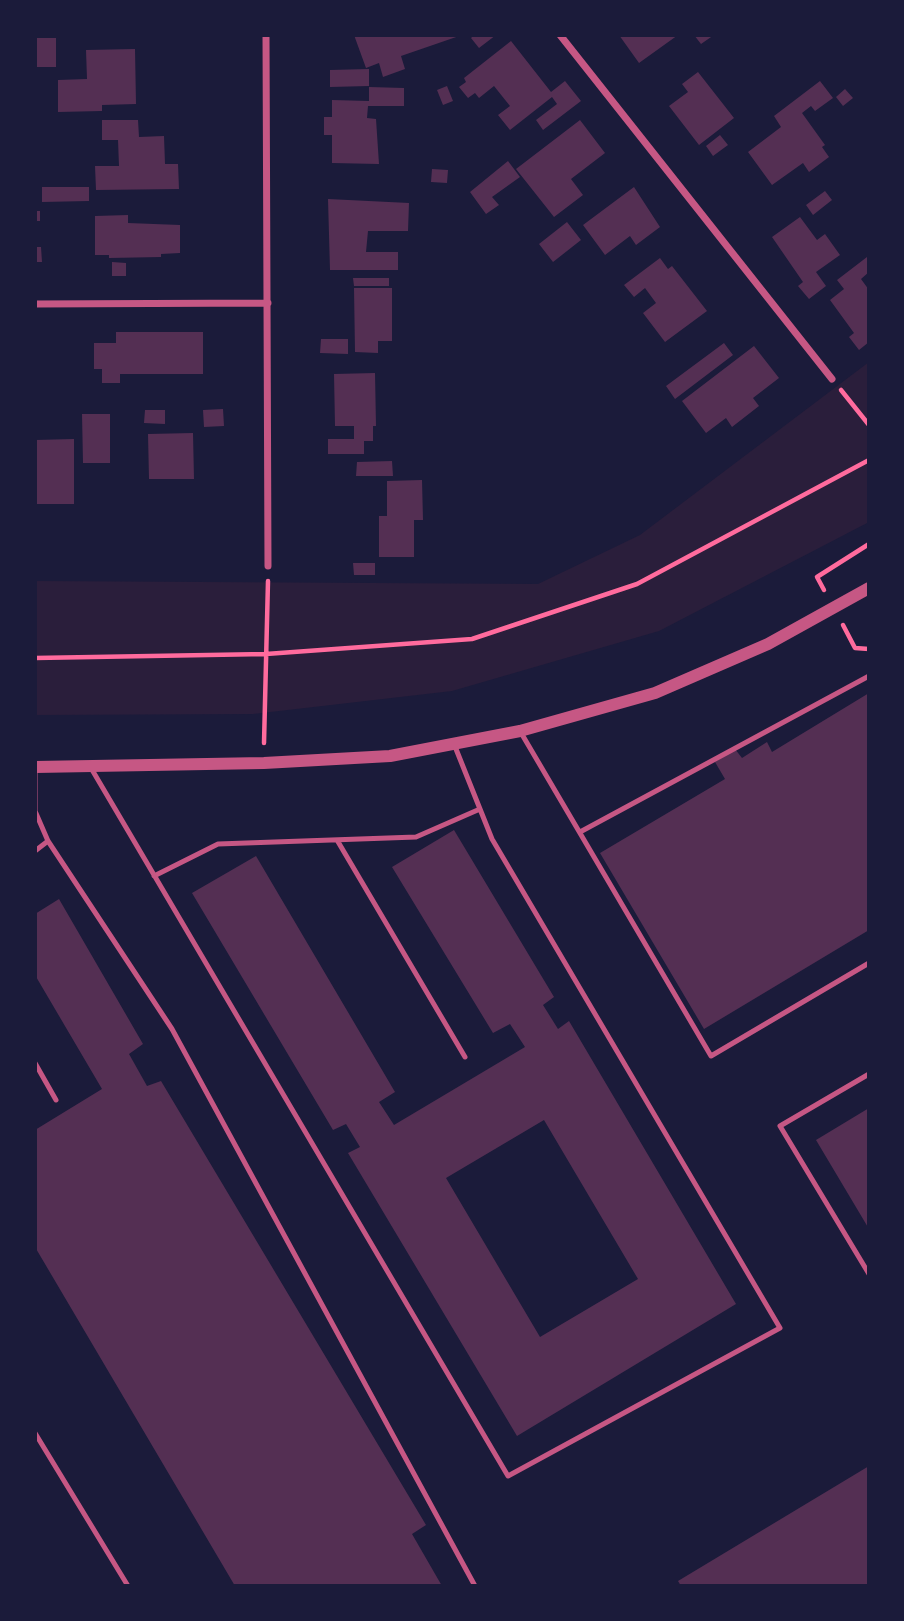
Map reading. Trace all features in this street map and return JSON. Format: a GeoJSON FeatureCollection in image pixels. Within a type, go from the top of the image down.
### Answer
{"type":"FeatureCollection","features":[{"type":"Feature","properties":{"kind":"street"},"geometry":{"type":"LineString","coordinates":[[266,35],[268,566]]}},
{"type":"Feature","properties":{"kind":"street"},"geometry":{"type":"LineString","coordinates":[[560,35],[832,379]]}},
{"type":"Feature","properties":{"kind":"street"},"geometry":{"type":"LineString","coordinates":[[35,304],[268,303]]}},
{"type":"Feature","properties":{"kind":"street"},"geometry":{"type":"LineString","coordinates":[[35,767],[264,763],[390,756],[520,731],[655,693],[768,644],[869,588]]}},
{"type":"Feature","properties":{"kind":"lane"},"geometry":{"type":"LineString","coordinates":[[580,832],[869,676]]}},
{"type":"Feature","properties":{"kind":"lane"},"geometry":{"type":"LineString","coordinates":[[520,731],[711,1056],[869,963]]}},
{"type":"Feature","properties":{"kind":"lane"},"geometry":{"type":"LineString","coordinates":[[90,766],[508,1476],[780,1328],[492,839],[454,744]]}},
{"type":"Feature","properties":{"kind":"lane"},"geometry":{"type":"LineString","coordinates":[[35,767],[35,811],[48,842],[172,1029],[475,1586]]}},
{"type":"Feature","properties":{"kind":"lane"},"geometry":{"type":"LineString","coordinates":[[154,876],[218,844],[416,837],[480,809]]}},
{"type":"Feature","properties":{"kind":"lane"},"geometry":{"type":"LineString","coordinates":[[337,840],[465,1057]]}},
{"type":"Feature","properties":{"kind":"lane"},"geometry":{"type":"LineString","coordinates":[[35,851],[48,842]]}},
{"type":"Feature","properties":{"kind":"lane"},"geometry":{"type":"LineString","coordinates":[[35,1063],[56,1100]]}},
{"type":"Feature","properties":{"kind":"lane"},"geometry":{"type":"LineString","coordinates":[[869,1074],[780,1126],[869,1274]]}},
{"type":"Feature","properties":{"kind":"lane"},"geometry":{"type":"LineString","coordinates":[[35,1433],[128,1586]]}},
{"type":"Feature","properties":{"kind":"path"},"geometry":{"type":"LineString","coordinates":[[832,379],[869,425]]}},
{"type":"Feature","properties":{"kind":"path"},"geometry":{"type":"LineString","coordinates":[[35,658],[267,654],[472,639],[636,584],[869,460]]}},
{"type":"Feature","properties":{"kind":"path"},"geometry":{"type":"LineString","coordinates":[[817,578],[869,544]]}},
{"type":"Feature","properties":{"kind":"path"},"geometry":{"type":"LineString","coordinates":[[264,763],[268,566]]}},
{"type":"Feature","properties":{"kind":"shaded area"},"geometry":{"type":"Polygon","coordinates":[[[869,362],[869,522],[659,631],[452,691],[253,714],[35,715],[35,581],[538,584],[640,535],[869,362]]]}},
{"type":"Feature","properties":{"kind":"building"},"geometry":{"type":"Polygon","coordinates":[[[354,35],[462,35],[401,56],[405,69],[383,77],[379,63],[366,68],[354,35]]]}},
{"type":"Feature","properties":{"kind":"building"},"geometry":{"type":"Polygon","coordinates":[[[474,35],[496,35],[479,48],[471,38],[474,35]]]}},
{"type":"Feature","properties":{"kind":"building"},"geometry":{"type":"Polygon","coordinates":[[[619,35],[678,35],[639,63],[619,35]]]}},
{"type":"Feature","properties":{"kind":"building"},"geometry":{"type":"Polygon","coordinates":[[[694,35],[714,35],[701,44],[694,35]]]}},
{"type":"Feature","properties":{"kind":"building"},"geometry":{"type":"Polygon","coordinates":[[[35,38],[56,38],[56,67],[35,67],[35,38]]]}},
{"type":"Feature","properties":{"kind":"building"},"geometry":{"type":"Polygon","coordinates":[[[511,41],[551,92],[565,81],[581,101],[543,130],[536,120],[557,104],[552,97],[510,130],[498,115],[510,106],[494,86],[479,98],[475,93],[468,98],[459,87],[466,82],[464,78],[511,41]]]}},
{"type":"Feature","properties":{"kind":"building"},"geometry":{"type":"Polygon","coordinates":[[[135,49],[136,104],[102,105],[102,111],[58,112],[58,80],[87,79],[86,50],[135,49]]]}},
{"type":"Feature","properties":{"kind":"building"},"geometry":{"type":"Polygon","coordinates":[[[369,69],[369,86],[330,87],[330,70],[369,69]]]}},
{"type":"Feature","properties":{"kind":"building"},"geometry":{"type":"Polygon","coordinates":[[[698,72],[734,118],[699,145],[669,106],[688,92],[682,84],[698,72]]]}},
{"type":"Feature","properties":{"kind":"building"},"geometry":{"type":"Polygon","coordinates":[[[820,81],[833,98],[815,111],[811,106],[802,113],[825,145],[822,147],[829,157],[809,172],[803,163],[772,185],[748,152],[781,127],[774,116],[820,81]]]}},
{"type":"Feature","properties":{"kind":"building"},"geometry":{"type":"Polygon","coordinates":[[[447,86],[453,101],[443,105],[437,90],[447,86]]]}},
{"type":"Feature","properties":{"kind":"building"},"geometry":{"type":"Polygon","coordinates":[[[369,87],[404,88],[404,106],[368,106],[367,118],[376,119],[379,164],[332,163],[332,135],[324,135],[324,117],[332,117],[332,100],[369,101],[369,87]]]}},
{"type":"Feature","properties":{"kind":"building"},"geometry":{"type":"Polygon","coordinates":[[[845,89],[853,98],[843,106],[836,97],[845,89]]]}},
{"type":"Feature","properties":{"kind":"building"},"geometry":{"type":"Polygon","coordinates":[[[102,120],[138,120],[139,137],[164,136],[165,164],[178,164],[179,189],[96,190],[95,166],[119,166],[118,140],[102,140],[102,120]]]}},
{"type":"Feature","properties":{"kind":"building"},"geometry":{"type":"Polygon","coordinates":[[[580,120],[605,153],[571,179],[583,195],[554,217],[516,169],[580,120]]]}},
{"type":"Feature","properties":{"kind":"building"},"geometry":{"type":"Polygon","coordinates":[[[720,135],[728,145],[713,156],[706,146],[720,135]]]}},
{"type":"Feature","properties":{"kind":"building"},"geometry":{"type":"Polygon","coordinates":[[[508,161],[520,177],[492,197],[499,205],[486,214],[470,192],[508,161]]]}},
{"type":"Feature","properties":{"kind":"building"},"geometry":{"type":"Polygon","coordinates":[[[432,169],[448,170],[447,183],[431,182],[432,169]]]}},
{"type":"Feature","properties":{"kind":"building"},"geometry":{"type":"Polygon","coordinates":[[[42,187],[89,187],[89,201],[42,202],[42,187]]]}},
{"type":"Feature","properties":{"kind":"building"},"geometry":{"type":"Polygon","coordinates":[[[634,187],[660,227],[636,245],[630,236],[605,255],[583,225],[634,187]]]}},
{"type":"Feature","properties":{"kind":"building"},"geometry":{"type":"Polygon","coordinates":[[[825,191],[832,200],[813,215],[806,205],[825,191]]]}},
{"type":"Feature","properties":{"kind":"building"},"geometry":{"type":"Polygon","coordinates":[[[328,199],[409,203],[408,231],[368,231],[366,252],[398,252],[398,270],[330,270],[328,199]]]}},
{"type":"Feature","properties":{"kind":"building"},"geometry":{"type":"Polygon","coordinates":[[[35,211],[40,211],[40,221],[35,221],[35,211]]]}},
{"type":"Feature","properties":{"kind":"building"},"geometry":{"type":"Polygon","coordinates":[[[128,215],[128,223],[180,225],[180,253],[161,254],[161,257],[109,258],[109,255],[95,255],[95,216],[128,215]]]}},
{"type":"Feature","properties":{"kind":"building"},"geometry":{"type":"Polygon","coordinates":[[[800,217],[817,240],[825,234],[840,255],[816,272],[826,286],[809,299],[798,286],[803,282],[772,237],[800,217]]]}},
{"type":"Feature","properties":{"kind":"building"},"geometry":{"type":"Polygon","coordinates":[[[567,222],[581,240],[553,262],[539,244],[567,222]]]}},
{"type":"Feature","properties":{"kind":"building"},"geometry":{"type":"Polygon","coordinates":[[[35,247],[41,247],[42,262],[35,262],[35,247]]]}},
{"type":"Feature","properties":{"kind":"building"},"geometry":{"type":"Polygon","coordinates":[[[867,257],[869,272],[861,279],[869,290],[869,342],[859,350],[849,337],[854,333],[830,300],[844,289],[837,280],[867,257]]]}},
{"type":"Feature","properties":{"kind":"building"},"geometry":{"type":"Polygon","coordinates":[[[660,258],[668,269],[672,266],[707,311],[665,342],[643,313],[656,303],[645,288],[634,297],[624,285],[660,258]]]}},
{"type":"Feature","properties":{"kind":"building"},"geometry":{"type":"Polygon","coordinates":[[[112,262],[126,263],[126,276],[112,276],[112,262]]]}},
{"type":"Feature","properties":{"kind":"building"},"geometry":{"type":"Polygon","coordinates":[[[353,278],[389,278],[389,286],[354,286],[353,278]]]}},
{"type":"Feature","properties":{"kind":"building"},"geometry":{"type":"Polygon","coordinates":[[[354,288],[392,288],[392,341],[378,341],[378,353],[355,352],[354,288]]]}},
{"type":"Feature","properties":{"kind":"building"},"geometry":{"type":"Polygon","coordinates":[[[116,332],[203,332],[203,374],[120,374],[120,383],[102,383],[102,369],[94,369],[94,343],[116,343],[116,332]]]}},
{"type":"Feature","properties":{"kind":"building"},"geometry":{"type":"Polygon","coordinates":[[[321,339],[348,339],[348,354],[320,353],[321,339]]]}},
{"type":"Feature","properties":{"kind":"building"},"geometry":{"type":"Polygon","coordinates":[[[724,343],[733,355],[675,399],[666,386],[724,343]]]}},
{"type":"Feature","properties":{"kind":"building"},"geometry":{"type":"Polygon","coordinates":[[[754,346],[779,378],[753,398],[759,406],[732,427],[726,418],[706,433],[682,401],[754,346]]]}},
{"type":"Feature","properties":{"kind":"building"},"geometry":{"type":"Polygon","coordinates":[[[375,373],[376,426],[373,426],[373,441],[364,441],[364,454],[328,454],[328,439],[354,439],[354,426],[335,426],[334,374],[375,373]]]}},
{"type":"Feature","properties":{"kind":"building"},"geometry":{"type":"Polygon","coordinates":[[[223,409],[224,426],[204,427],[203,410],[223,409]]]}},
{"type":"Feature","properties":{"kind":"building"},"geometry":{"type":"Polygon","coordinates":[[[145,410],[165,410],[165,424],[144,423],[145,410]]]}},
{"type":"Feature","properties":{"kind":"building"},"geometry":{"type":"Polygon","coordinates":[[[82,414],[110,414],[110,463],[83,463],[82,414]]]}},
{"type":"Feature","properties":{"kind":"building"},"geometry":{"type":"Polygon","coordinates":[[[193,433],[194,479],[149,479],[148,434],[193,433]]]}},
{"type":"Feature","properties":{"kind":"building"},"geometry":{"type":"Polygon","coordinates":[[[74,439],[74,504],[35,504],[35,440],[74,439]]]}},
{"type":"Feature","properties":{"kind":"building"},"geometry":{"type":"Polygon","coordinates":[[[392,461],[393,476],[356,476],[357,462],[392,461]]]}},
{"type":"Feature","properties":{"kind":"building"},"geometry":{"type":"Polygon","coordinates":[[[422,480],[423,520],[414,520],[414,557],[379,557],[379,516],[387,516],[387,481],[422,480]]]}},
{"type":"Feature","properties":{"kind":"building"},"geometry":{"type":"Polygon","coordinates":[[[353,563],[375,563],[375,575],[354,575],[353,563]]]}},
{"type":"Feature","properties":{"kind":"building"},"geometry":{"type":"Polygon","coordinates":[[[869,693],[869,930],[704,1029],[600,853],[725,779],[715,762],[735,749],[742,758],[767,742],[772,752],[869,693]]]}},
{"type":"Feature","properties":{"kind":"building"},"geometry":{"type":"Polygon","coordinates":[[[454,830],[554,997],[543,1005],[558,1029],[569,1021],[736,1304],[517,1436],[348,1153],[360,1147],[346,1124],[333,1130],[192,893],[256,856],[395,1092],[379,1102],[394,1125],[525,1047],[510,1024],[493,1033],[392,867],[454,830]],[[544,1120],[446,1178],[540,1337],[638,1279],[544,1120]]]}},
{"type":"Feature","properties":{"kind":"building"},"geometry":{"type":"Polygon","coordinates":[[[59,899],[143,1044],[129,1054],[147,1086],[161,1081],[426,1525],[412,1534],[442,1586],[235,1586],[35,1247],[35,1130],[102,1089],[35,975],[35,914],[59,899]]]}},
{"type":"Feature","properties":{"kind":"building"},"geometry":{"type":"Polygon","coordinates":[[[869,1108],[869,1229],[816,1140],[869,1108]]]}},
{"type":"Feature","properties":{"kind":"building"},"geometry":{"type":"Polygon","coordinates":[[[869,1466],[869,1586],[681,1586],[678,1581],[869,1466]]]}}]}
